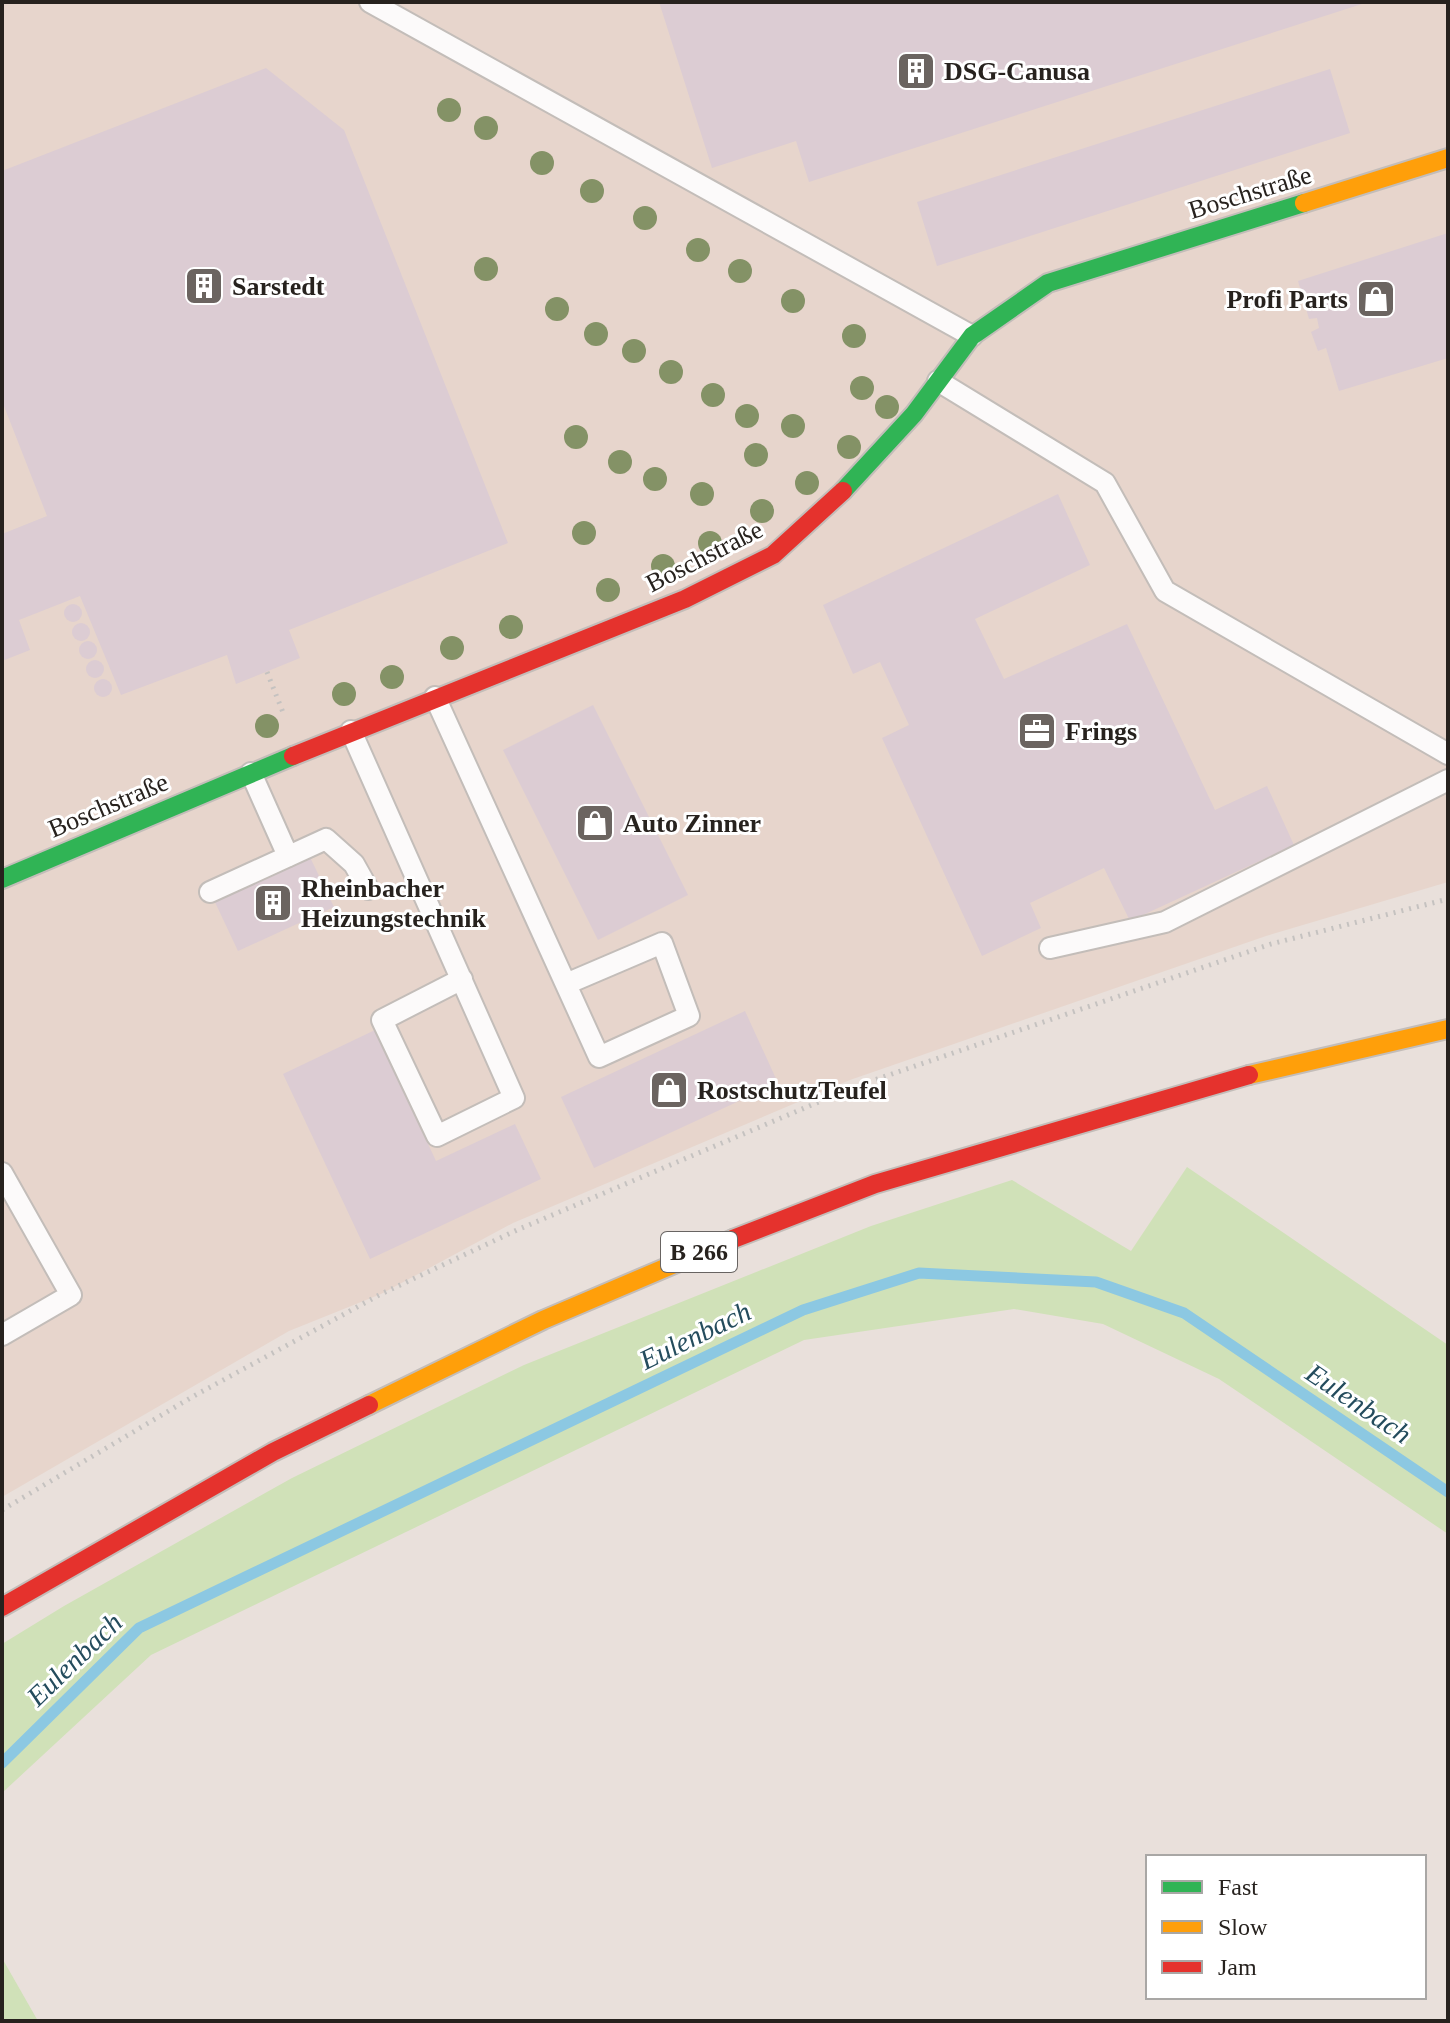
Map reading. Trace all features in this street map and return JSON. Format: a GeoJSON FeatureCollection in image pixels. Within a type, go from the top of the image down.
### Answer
{"type":"FeatureCollection","features":[{"type":"Feature","properties":{"kind":"street","name":"Boschstraße"},"geometry":{"type":"LineString","coordinates":[[2,879],[351,731],[685,599],[773,555],[851,484],[914,414],[972,336],[1048,283],[1448,158]]}},
{"type":"Feature","properties":{"kind":"street","name":"B 266"},"geometry":{"type":"LineString","coordinates":[[2,1607],[273,1452],[543,1320],[688,1256],[875,1184],[1234,1079],[1448,1029]]}},
{"type":"Feature","properties":{"kind":"lane"},"geometry":{"type":"LineString","coordinates":[[370,2],[972,336]]}},
{"type":"Feature","properties":{"kind":"lane"},"geometry":{"type":"LineString","coordinates":[[938,381],[1105,483],[1165,591],[1448,754]]}},
{"type":"Feature","properties":{"kind":"lane"},"geometry":{"type":"LineString","coordinates":[[435,697],[599,1057],[689,1016],[662,943],[566,984]]}},
{"type":"Feature","properties":{"kind":"lane"},"geometry":{"type":"LineString","coordinates":[[351,731],[462,979],[514,1098],[437,1136],[382,1020],[462,979]]}},
{"type":"Feature","properties":{"kind":"lane"},"geometry":{"type":"LineString","coordinates":[[251,773],[288,856]]}},
{"type":"Feature","properties":{"kind":"lane"},"geometry":{"type":"LineString","coordinates":[[1050,948],[1165,922],[1448,780]]}},
{"type":"Feature","properties":{"kind":"lane"},"geometry":{"type":"LineString","coordinates":[[210,892],[326,839],[354,864],[368,889]]}},
{"type":"Feature","properties":{"kind":"lane"},"geometry":{"type":"LineString","coordinates":[[2,1173],[71,1295],[2,1335]]}},
{"type":"Feature","properties":{"kind":"path"},"geometry":{"type":"LineString","coordinates":[[2,1510],[192,1397],[381,1294],[517,1230],[825,1099],[1271,944],[1448,899]]}},
{"type":"Feature","properties":{"kind":"shaded area"},"geometry":{"type":"Polygon","coordinates":[[[2,2],[1448,2],[1448,882],[1266,936],[850,1080],[513,1223],[381,1294],[289,1331],[2,1497],[2,2]]]}},
{"type":"Feature","properties":{"kind":"green space"},"geometry":{"type":"Polygon","coordinates":[[[1187,1167],[1448,1345],[1448,1534],[1219,1379],[1103,1324],[1014,1309],[804,1340],[151,1655],[2,1793],[2,1644],[292,1478],[524,1365],[871,1226],[1012,1180],[1131,1251],[1187,1167]]]}},
{"type":"Feature","properties":{"kind":"green space"},"geometry":{"type":"Polygon","coordinates":[[[2,1958],[38,2021],[2,2021],[2,1958]]]}},
{"type":"Feature","properties":{"kind":"building","name":"DSG-Canusa"},"geometry":{"type":"Polygon","coordinates":[[[659,2],[1365,3],[809,182],[796,141],[712,168],[659,2]]]}},
{"type":"Feature","properties":{"kind":"building","name":"Sarstedt"},"geometry":{"type":"Polygon","coordinates":[[[266,68],[344,130],[508,543],[289,630],[300,658],[236,684],[227,655],[121,695],[80,596],[19,620],[30,650],[2,661],[2,534],[47,516],[2,401],[2,171],[266,68]]]}},
{"type":"Feature","properties":{"kind":"building"},"geometry":{"type":"Polygon","coordinates":[[[1330,69],[1350,133],[937,266],[917,202],[1330,69]]]}},
{"type":"Feature","properties":{"kind":"building","name":"Profi Parts"},"geometry":{"type":"Polygon","coordinates":[[[1448,233],[1448,358],[1339,391],[1326,348],[1318,351],[1311,332],[1319,328],[1317,318],[1309,319],[1298,281],[1448,233]]]}},
{"type":"Feature","properties":{"kind":"building","name":"Frings"},"geometry":{"type":"Polygon","coordinates":[[[1058,494],[1090,565],[975,619],[1004,679],[1127,624],[1215,810],[1267,786],[1294,845],[1130,921],[1104,868],[1030,903],[1041,928],[982,956],[882,738],[909,725],[880,662],[853,674],[823,605],[1058,494]]]}},
{"type":"Feature","properties":{"kind":"building"},"geometry":{"type":"Polygon","coordinates":[[[73,604],[82,613],[73,622],[64,613],[73,604]]]}},
{"type":"Feature","properties":{"kind":"building"},"geometry":{"type":"Polygon","coordinates":[[[81,623],[90,632],[81,641],[72,632],[81,623]]]}},
{"type":"Feature","properties":{"kind":"building"},"geometry":{"type":"Polygon","coordinates":[[[88,641],[97,650],[88,659],[79,650],[88,641]]]}},
{"type":"Feature","properties":{"kind":"building"},"geometry":{"type":"Polygon","coordinates":[[[95,660],[104,669],[95,678],[86,669],[95,660]]]}},
{"type":"Feature","properties":{"kind":"building"},"geometry":{"type":"Polygon","coordinates":[[[103,679],[112,688],[103,697],[94,688],[103,679]]]}},
{"type":"Feature","properties":{"kind":"building","name":"Auto Zinner"},"geometry":{"type":"Polygon","coordinates":[[[593,705],[688,895],[598,940],[503,750],[593,705]]]}},
{"type":"Feature","properties":{"kind":"building","name":"Rheinbacher Heizungstechnik"},"geometry":{"type":"Polygon","coordinates":[[[308,853],[334,907],[238,951],[213,898],[308,853]]]}},
{"type":"Feature","properties":{"kind":"building","name":"RostschutzTeufel"},"geometry":{"type":"Polygon","coordinates":[[[745,1011],[778,1083],[594,1168],[561,1097],[745,1011]]]}},
{"type":"Feature","properties":{"kind":"building"},"geometry":{"type":"Polygon","coordinates":[[[375,1030],[436,1161],[515,1124],[541,1179],[370,1259],[283,1074],[375,1030]]]}},
{"type":"Feature","properties":{"kind":"waterway","name":"Eulenbach"},"geometry":{"type":"LineString","coordinates":[[2,1763],[139,1628],[803,1310],[919,1273],[1096,1282],[1184,1313],[1448,1492]]}},
{"type":"Feature","properties":{"kind":"traffic: fast"},"geometry":{"type":"LineString","coordinates":[[843,491],[914,414],[972,336],[1048,283],[1304,203]]}},
{"type":"Feature","properties":{"kind":"traffic: fast"},"geometry":{"type":"LineString","coordinates":[[2,879],[293,756]]}},
{"type":"Feature","properties":{"kind":"traffic: slow"},"geometry":{"type":"LineString","coordinates":[[1304,203],[1448,158]]}},
{"type":"Feature","properties":{"kind":"traffic: slow"},"geometry":{"type":"LineString","coordinates":[[1249,1075],[1448,1029]]}},
{"type":"Feature","properties":{"kind":"traffic: slow"},"geometry":{"type":"LineString","coordinates":[[369,1405],[543,1320],[733,1239]]}},
{"type":"Feature","properties":{"kind":"traffic: jam"},"geometry":{"type":"LineString","coordinates":[[293,756],[685,599],[773,555],[843,491]]}},
{"type":"Feature","properties":{"kind":"traffic: jam"},"geometry":{"type":"LineString","coordinates":[[733,1239],[875,1184],[1249,1075]]}},
{"type":"Feature","properties":{"kind":"traffic: jam"},"geometry":{"type":"LineString","coordinates":[[2,1607],[273,1452],[369,1405]]}},
{"type":"Feature","properties":{"kind":"place","name":"DSG-Canusa"},"geometry":{"type":"Point","coordinates":[916,71]}},
{"type":"Feature","properties":{"kind":"place","name":"Sarstedt"},"geometry":{"type":"Point","coordinates":[204,286]}},
{"type":"Feature","properties":{"kind":"place","name":"Profi Parts"},"geometry":{"type":"Point","coordinates":[1376,299]}},
{"type":"Feature","properties":{"kind":"place","name":"Frings"},"geometry":{"type":"Point","coordinates":[1037,731]}},
{"type":"Feature","properties":{"kind":"place","name":"Auto Zinner"},"geometry":{"type":"Point","coordinates":[595,823]}},
{"type":"Feature","properties":{"kind":"place","name":"Rheinbacher Heizungstechnik"},"geometry":{"type":"Point","coordinates":[273,903]}},
{"type":"Feature","properties":{"kind":"place","name":"RostschutzTeufel"},"geometry":{"type":"Point","coordinates":[669,1090]}}]}
